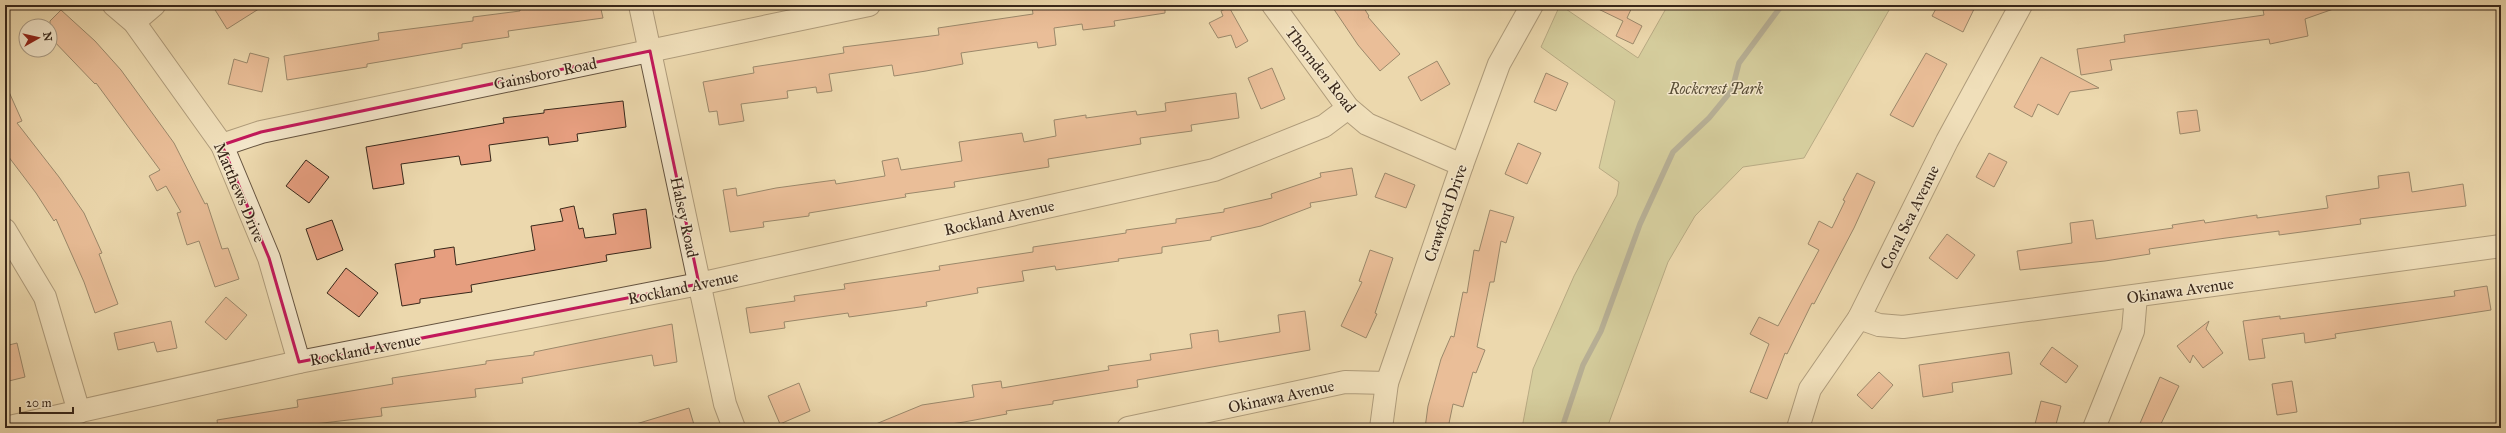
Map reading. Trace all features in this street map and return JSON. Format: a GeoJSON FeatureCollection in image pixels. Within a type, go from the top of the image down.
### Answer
{"type":"FeatureCollection","features":[{"type":"Feature","properties":{"kind":"street","name":"Matthews Drive"},"geometry":{"type":"LineString","coordinates":[[114,5],[134,22],[222,145],[269,258],[299,362]]}},
{"type":"Feature","properties":{"kind":"street"},"geometry":{"type":"LineString","coordinates":[[134,22],[154,5]]}},
{"type":"Feature","properties":{"kind":"street","name":"Halsey Road"},"geometry":{"type":"LineString","coordinates":[[640,5],[725,404],[734,428]]}},
{"type":"Feature","properties":{"kind":"street","name":"Gainsboro Road"},"geometry":{"type":"LineString","coordinates":[[222,145],[261,132],[869,5]]}},
{"type":"Feature","properties":{"kind":"street","name":"Thornden Road"},"geometry":{"type":"LineString","coordinates":[[1273,5],[1348,108],[1367,124],[1462,165]]}},
{"type":"Feature","properties":{"kind":"street","name":"Crawford Drive"},"geometry":{"type":"LineString","coordinates":[[1380,428],[1386,383],[1462,165],[1499,64],[1532,5]]}},
{"type":"Feature","properties":{"kind":"street","name":"Coral Sea Avenue"},"geometry":{"type":"LineString","coordinates":[[1798,428],[1810,389],[1859,318],[1946,141],[2021,5]]}},
{"type":"Feature","properties":{"kind":"street","name":"Rockland Avenue"},"geometry":{"type":"LineString","coordinates":[[5,428],[299,362],[699,284],[1214,170],[1324,126],[1348,108]]}},
{"type":"Feature","properties":{"kind":"street"},"geometry":{"type":"LineString","coordinates":[[5,230],[45,297],[79,412]]}},
{"type":"Feature","properties":{"kind":"street","name":"Okinawa Avenue"},"geometry":{"type":"LineString","coordinates":[[1859,318],[1879,325],[1903,327],[2501,246]]}},
{"type":"Feature","properties":{"kind":"street"},"geometry":{"type":"LineString","coordinates":[[2094,428],[2133,331],[2136,296]]}},
{"type":"Feature","properties":{"kind":"street","name":"Okinawa Avenue"},"geometry":{"type":"LineString","coordinates":[[1139,427],[1345,382],[1386,383]]}},
{"type":"Feature","properties":{"kind":"highlighted area"},"geometry":{"type":"Polygon","coordinates":[[[650,51],[699,284],[299,362],[269,258],[222,145],[261,132],[650,51]]]}},
{"type":"Feature","properties":{"kind":"green space","name":"Rockcrest Park"},"geometry":{"type":"Polygon","coordinates":[[[1560,5],[1638,58],[1668,5],[1892,5],[1804,158],[1743,167],[1695,216],[1668,262],[1607,428],[1522,428],[1533,369],[1574,276],[1617,195],[1619,182],[1599,168],[1615,101],[1541,47],[1560,5]]]}},
{"type":"Feature","properties":{"kind":"building"},"geometry":{"type":"Polygon","coordinates":[[[212,5],[265,5],[227,29],[212,5]]]}},
{"type":"Feature","properties":{"kind":"building"},"geometry":{"type":"Polygon","coordinates":[[[520,5],[600,5],[603,18],[508,31],[509,37],[462,44],[462,48],[367,64],[367,67],[287,80],[284,56],[379,40],[378,33],[473,21],[473,17],[520,11],[520,5]]]}},
{"type":"Feature","properties":{"kind":"building"},"geometry":{"type":"Polygon","coordinates":[[[1050,5],[1165,5],[1165,13],[1114,21],[1115,26],[1083,30],[1082,24],[1054,28],[1056,45],[1038,48],[1037,42],[961,53],[963,64],[926,71],[894,76],[892,65],[829,74],[832,91],[817,93],[816,87],[787,91],[788,98],[741,104],[744,121],[719,125],[717,111],[709,112],[703,82],[754,73],[753,67],[844,53],[843,47],[939,35],[938,28],[1033,14],[1032,7],[1050,5]]]}},
{"type":"Feature","properties":{"kind":"building"},"geometry":{"type":"Polygon","coordinates":[[[1331,5],[1362,5],[1369,16],[1368,17],[1400,54],[1380,71],[1358,45],[1331,5]]]}},
{"type":"Feature","properties":{"kind":"building"},"geometry":{"type":"Polygon","coordinates":[[[1590,5],[1633,5],[1627,18],[1642,26],[1633,44],[1616,36],[1623,21],[1590,5]]]}},
{"type":"Feature","properties":{"kind":"building"},"geometry":{"type":"Polygon","coordinates":[[[1938,5],[1976,5],[1963,32],[1932,16],[1938,5]]]}},
{"type":"Feature","properties":{"kind":"building"},"geometry":{"type":"Polygon","coordinates":[[[2290,5],[2339,5],[2339,7],[2305,19],[2308,36],[2270,44],[2269,39],[2110,60],[2112,70],[2081,75],[2077,49],[2125,42],[2124,35],[2264,15],[2263,10],[2290,5]]]}},
{"type":"Feature","properties":{"kind":"building"},"geometry":{"type":"Polygon","coordinates":[[[1229,7],[1248,41],[1236,48],[1231,35],[1218,38],[1209,23],[1223,16],[1221,11],[1229,7]]]}},
{"type":"Feature","properties":{"kind":"building"},"geometry":{"type":"Polygon","coordinates":[[[61,10],[95,41],[121,70],[174,143],[205,204],[207,203],[222,249],[228,248],[239,279],[215,287],[199,241],[187,245],[177,213],[181,212],[166,186],[157,191],[149,176],[160,170],[96,83],[95,84],[58,45],[58,18],[53,18],[61,10]]]}},
{"type":"Feature","properties":{"kind":"building"},"geometry":{"type":"Polygon","coordinates":[[[250,53],[269,58],[262,92],[228,84],[234,59],[247,63],[250,53]]]}},
{"type":"Feature","properties":{"kind":"building"},"geometry":{"type":"Polygon","coordinates":[[[1926,53],[1947,64],[1913,127],[1890,115],[1926,53]]]}},
{"type":"Feature","properties":{"kind":"building"},"geometry":{"type":"Polygon","coordinates":[[[2041,57],[2099,88],[2070,92],[2058,115],[2038,104],[2032,117],[2014,107],[2041,57]]]}},
{"type":"Feature","properties":{"kind":"building"},"geometry":{"type":"Polygon","coordinates":[[[1437,61],[1450,84],[1421,101],[1408,77],[1437,61]]]}},
{"type":"Feature","properties":{"kind":"building"},"geometry":{"type":"Polygon","coordinates":[[[1272,68],[1285,99],[1261,109],[1248,78],[1272,68]]]}},
{"type":"Feature","properties":{"kind":"building"},"geometry":{"type":"Polygon","coordinates":[[[1546,73],[1568,83],[1556,111],[1534,102],[1546,73]]]}},
{"type":"Feature","properties":{"kind":"building"},"geometry":{"type":"Polygon","coordinates":[[[5,83],[22,121],[17,123],[59,177],[84,213],[102,253],[99,254],[118,304],[95,313],[84,282],[56,219],[54,221],[36,193],[5,152],[5,83]]]}},
{"type":"Feature","properties":{"kind":"building"},"geometry":{"type":"Polygon","coordinates":[[[1236,93],[1239,118],[1191,125],[1192,131],[1140,138],[1141,144],[1048,159],[1049,167],[954,182],[955,187],[905,194],[906,197],[809,213],[809,216],[763,222],[764,227],[730,232],[723,190],[736,188],[737,196],[776,188],[835,180],[836,184],[885,176],[882,161],[898,158],[901,170],[962,161],[959,142],[1022,133],[1024,142],[1056,136],[1054,120],[1086,115],[1086,118],[1136,111],[1137,115],[1166,111],[1165,103],[1236,93]]]}},
{"type":"Feature","properties":{"kind":"building"},"geometry":{"type":"Polygon","coordinates":[[[623,101],[626,127],[577,134],[578,141],[549,145],[548,137],[489,145],[491,161],[461,165],[459,156],[401,164],[404,184],[373,189],[366,147],[504,123],[503,118],[544,113],[544,110],[623,101]]]}},
{"type":"Feature","properties":{"kind":"building"},"geometry":{"type":"Polygon","coordinates":[[[2197,110],[2200,131],[2180,134],[2177,112],[2197,110]]]}},
{"type":"Feature","properties":{"kind":"building"},"geometry":{"type":"Polygon","coordinates":[[[1518,143],[1541,153],[1527,184],[1505,174],[1518,143]]]}},
{"type":"Feature","properties":{"kind":"building"},"geometry":{"type":"Polygon","coordinates":[[[1989,153],[2007,162],[1994,187],[1976,177],[1989,153]]]}},
{"type":"Feature","properties":{"kind":"building"},"geometry":{"type":"Polygon","coordinates":[[[306,160],[329,177],[309,203],[286,186],[306,160]]]}},
{"type":"Feature","properties":{"kind":"building"},"geometry":{"type":"Polygon","coordinates":[[[1352,168],[1357,195],[1310,203],[1311,207],[1261,226],[1211,237],[1211,240],[1162,247],[1162,253],[1118,259],[1119,261],[1056,270],[1055,266],[1022,271],[1024,281],[977,288],[978,293],[926,302],[927,306],[849,317],[848,313],[784,322],[785,328],[750,333],[746,308],[795,301],[794,296],[845,289],[844,284],[940,270],[939,266],[1033,252],[1033,247],[1126,233],[1126,230],[1176,223],[1176,219],[1224,212],[1224,209],[1272,198],[1271,194],[1321,177],[1320,173],[1352,168]]]}},
{"type":"Feature","properties":{"kind":"building"},"geometry":{"type":"Polygon","coordinates":[[[2409,172],[2412,192],[2463,184],[2466,206],[2360,219],[2361,224],[2279,235],[2279,231],[2149,249],[2150,254],[2105,261],[2020,270],[2017,251],[2072,243],[2070,223],[2093,220],[2096,239],[2173,228],[2172,225],[2204,220],[2205,223],[2257,215],[2257,218],[2328,208],[2326,196],[2379,188],[2378,176],[2409,172]]]}},
{"type":"Feature","properties":{"kind":"building"},"geometry":{"type":"Polygon","coordinates":[[[1385,173],[1415,185],[1406,208],[1375,197],[1385,173]]]}},
{"type":"Feature","properties":{"kind":"building"},"geometry":{"type":"Polygon","coordinates":[[[1857,173],[1875,182],[1854,228],[1814,304],[1812,303],[1787,354],[1785,353],[1767,399],[1750,392],[1769,344],[1750,334],[1759,317],[1778,326],[1819,250],[1808,244],[1819,221],[1832,228],[1845,201],[1843,200],[1857,173]]]}},
{"type":"Feature","properties":{"kind":"building"},"geometry":{"type":"Polygon","coordinates":[[[574,206],[579,229],[583,228],[585,238],[616,234],[613,214],[646,209],[651,248],[606,255],[607,261],[471,285],[472,292],[420,299],[420,303],[402,306],[395,264],[435,257],[434,250],[454,247],[456,265],[535,250],[531,226],[563,221],[560,209],[574,206]]]}},
{"type":"Feature","properties":{"kind":"building"},"geometry":{"type":"Polygon","coordinates":[[[1490,210],[1514,217],[1506,243],[1501,241],[1494,282],[1490,282],[1477,347],[1485,350],[1476,373],[1473,372],[1463,407],[1453,404],[1448,428],[1425,428],[1428,406],[1441,359],[1451,336],[1454,337],[1463,292],[1467,293],[1474,250],[1479,251],[1490,210]]]}},
{"type":"Feature","properties":{"kind":"building"},"geometry":{"type":"Polygon","coordinates":[[[332,220],[343,250],[317,260],[306,229],[332,220]]]}},
{"type":"Feature","properties":{"kind":"building"},"geometry":{"type":"Polygon","coordinates":[[[1947,234],[1975,255],[1957,279],[1929,258],[1947,234]]]}},
{"type":"Feature","properties":{"kind":"building"},"geometry":{"type":"Polygon","coordinates":[[[1370,250],[1393,258],[1375,313],[1377,314],[1366,338],[1341,326],[1362,282],[1359,281],[1370,250]]]}},
{"type":"Feature","properties":{"kind":"building"},"geometry":{"type":"Polygon","coordinates":[[[346,268],[378,293],[359,317],[327,293],[346,268]]]}},
{"type":"Feature","properties":{"kind":"building"},"geometry":{"type":"Polygon","coordinates":[[[2487,286],[2491,310],[2335,334],[2336,338],[2305,343],[2304,333],[2262,339],[2265,358],[2249,360],[2243,321],[2280,316],[2280,319],[2455,296],[2454,291],[2487,286]]]}},
{"type":"Feature","properties":{"kind":"building"},"geometry":{"type":"Polygon","coordinates":[[[226,297],[247,315],[226,340],[205,322],[226,297]]]}},
{"type":"Feature","properties":{"kind":"building"},"geometry":{"type":"Polygon","coordinates":[[[1305,311],[1310,350],[1137,380],[1138,387],[1053,401],[1053,404],[1006,411],[1007,414],[964,422],[924,428],[866,428],[922,405],[974,397],[972,385],[1001,381],[1002,388],[1109,370],[1108,366],[1151,360],[1150,354],[1192,348],[1190,334],[1218,330],[1219,342],[1280,332],[1278,315],[1305,311]]]}},
{"type":"Feature","properties":{"kind":"building"},"geometry":{"type":"Polygon","coordinates":[[[171,321],[177,348],[157,352],[154,342],[118,350],[114,333],[171,321]]]}},
{"type":"Feature","properties":{"kind":"building"},"geometry":{"type":"Polygon","coordinates":[[[2209,321],[2206,329],[2223,353],[2203,368],[2193,355],[2190,363],[2177,346],[2209,321]]]}},
{"type":"Feature","properties":{"kind":"building"},"geometry":{"type":"Polygon","coordinates":[[[672,324],[677,362],[654,366],[652,355],[522,378],[523,383],[475,389],[476,397],[381,408],[382,416],[281,428],[218,428],[217,420],[298,407],[297,400],[393,384],[392,378],[486,364],[486,361],[534,355],[534,352],[672,324]]]}},
{"type":"Feature","properties":{"kind":"building"},"geometry":{"type":"Polygon","coordinates":[[[17,343],[25,377],[5,382],[5,346],[17,343]]]}},
{"type":"Feature","properties":{"kind":"building"},"geometry":{"type":"Polygon","coordinates":[[[2052,347],[2078,366],[2066,383],[2040,364],[2052,347]]]}},
{"type":"Feature","properties":{"kind":"building"},"geometry":{"type":"Polygon","coordinates":[[[2009,352],[2012,374],[1952,383],[1953,392],[1923,397],[1919,365],[2009,352]]]}},
{"type":"Feature","properties":{"kind":"building"},"geometry":{"type":"Polygon","coordinates":[[[1879,372],[1893,385],[1872,409],[1857,395],[1879,372]]]}},
{"type":"Feature","properties":{"kind":"building"},"geometry":{"type":"Polygon","coordinates":[[[2160,377],[2179,386],[2159,428],[2138,428],[2160,377]]]}},
{"type":"Feature","properties":{"kind":"building"},"geometry":{"type":"Polygon","coordinates":[[[2292,381],[2297,412],[2277,415],[2272,384],[2292,381]]]}},
{"type":"Feature","properties":{"kind":"building"},"geometry":{"type":"Polygon","coordinates":[[[799,383],[810,411],[780,424],[768,396],[799,383]]]}},
{"type":"Feature","properties":{"kind":"building"},"geometry":{"type":"Polygon","coordinates":[[[2041,401],[2061,406],[2055,428],[2034,428],[2041,401]]]}},
{"type":"Feature","properties":{"kind":"building"},"geometry":{"type":"Polygon","coordinates":[[[689,408],[695,428],[636,428],[636,424],[689,408]]]}},
{"type":"Feature","properties":{"kind":"waterway"},"geometry":{"type":"LineString","coordinates":[[1562,428],[1583,365],[1601,331],[1640,224],[1673,152],[1709,118],[1732,90],[1739,63],[1782,5]]}}]}
